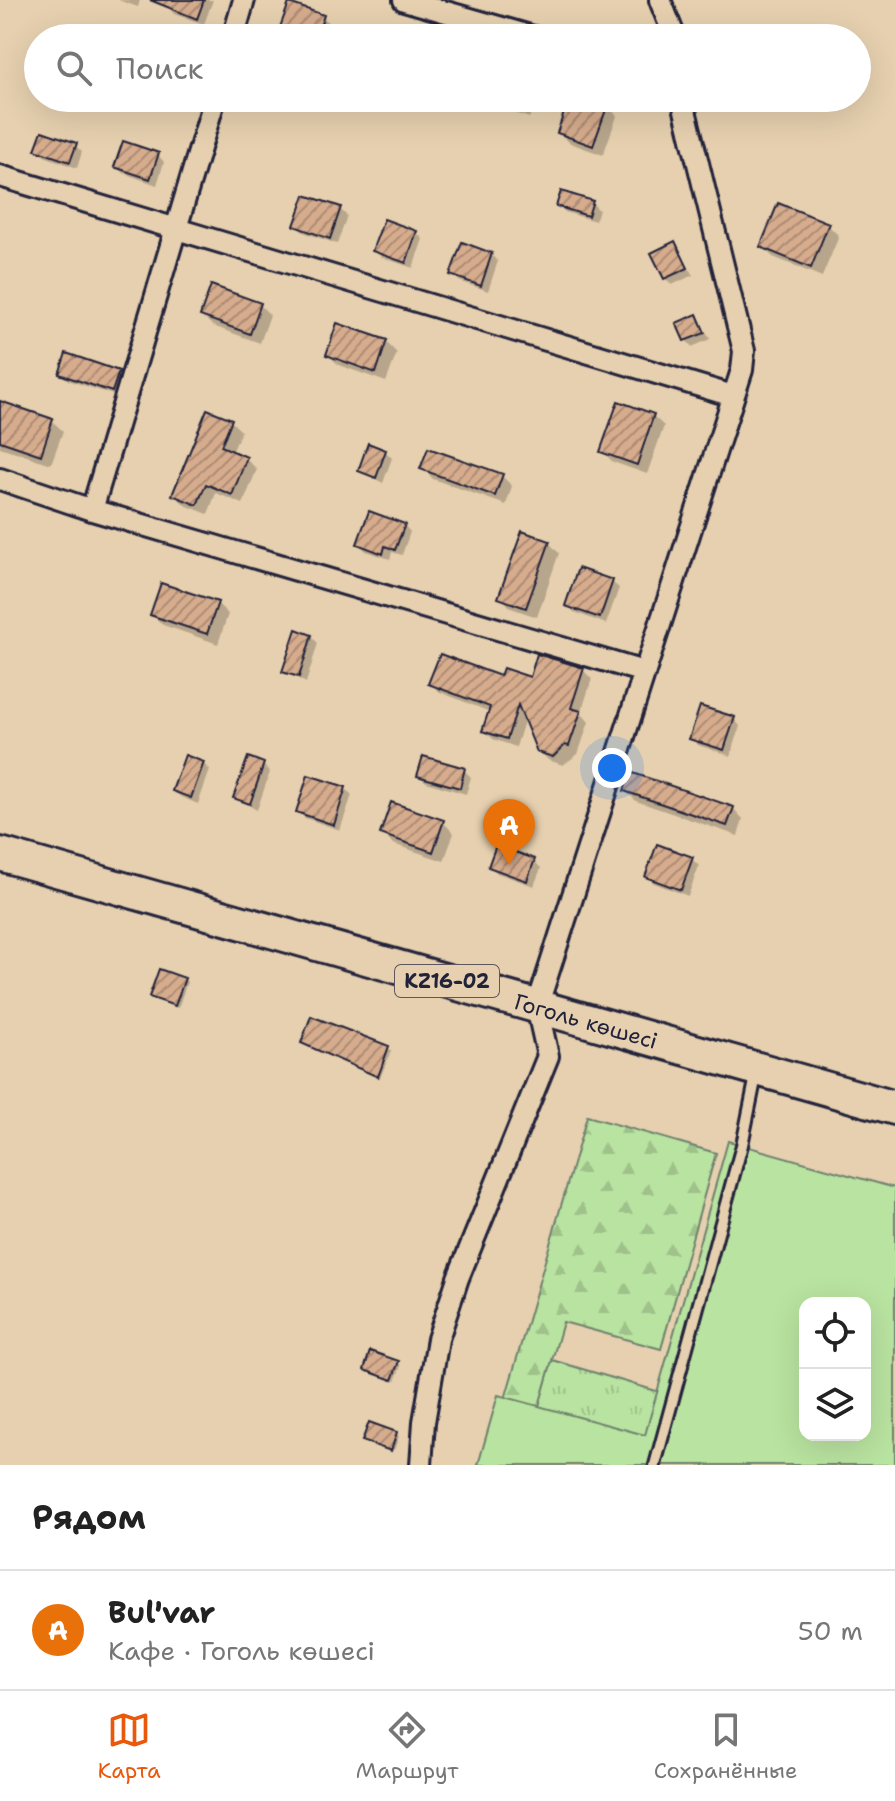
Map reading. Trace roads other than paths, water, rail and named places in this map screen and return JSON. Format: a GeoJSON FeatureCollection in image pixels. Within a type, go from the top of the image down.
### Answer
{"type":"FeatureCollection","features":[{"type":"Feature","properties":{"kind":"main road","name":"Гоголь көшесі"},"geometry":{"type":"LineString","coordinates":[[0,854],[895,1108]]}},
{"type":"Feature","properties":{"kind":"street"},"geometry":{"type":"LineString","coordinates":[[237,24],[244,0]]}},
{"type":"Feature","properties":{"kind":"street"},"geometry":{"type":"LineString","coordinates":[[404,0],[488,24]]}},
{"type":"Feature","properties":{"kind":"street"},"geometry":{"type":"LineString","coordinates":[[660,0],[669,24]]}},
{"type":"Feature","properties":{"kind":"street"},"geometry":{"type":"LineString","coordinates":[[92,510],[211,112]]}},
{"type":"Feature","properties":{"kind":"street"},"geometry":{"type":"LineString","coordinates":[[421,1465],[424,1422],[438,1339],[458,1278],[548,1056],[537,1007],[742,370],[744,351],[685,112]]}},
{"type":"Feature","properties":{"kind":"street"},"geometry":{"type":"LineString","coordinates":[[0,176],[733,396]]}},
{"type":"Feature","properties":{"kind":"street"},"geometry":{"type":"LineString","coordinates":[[0,479],[92,510],[644,672]]}},
{"type":"Feature","properties":{"kind":"lane"},"geometry":{"type":"LineString","coordinates":[[655,1465],[742,1145],[758,1069]]}},
{"type":"Feature","properties":{"kind":"place","name":"Bul'var"},"geometry":{"type":"Point","coordinates":[509,865]}}]}
